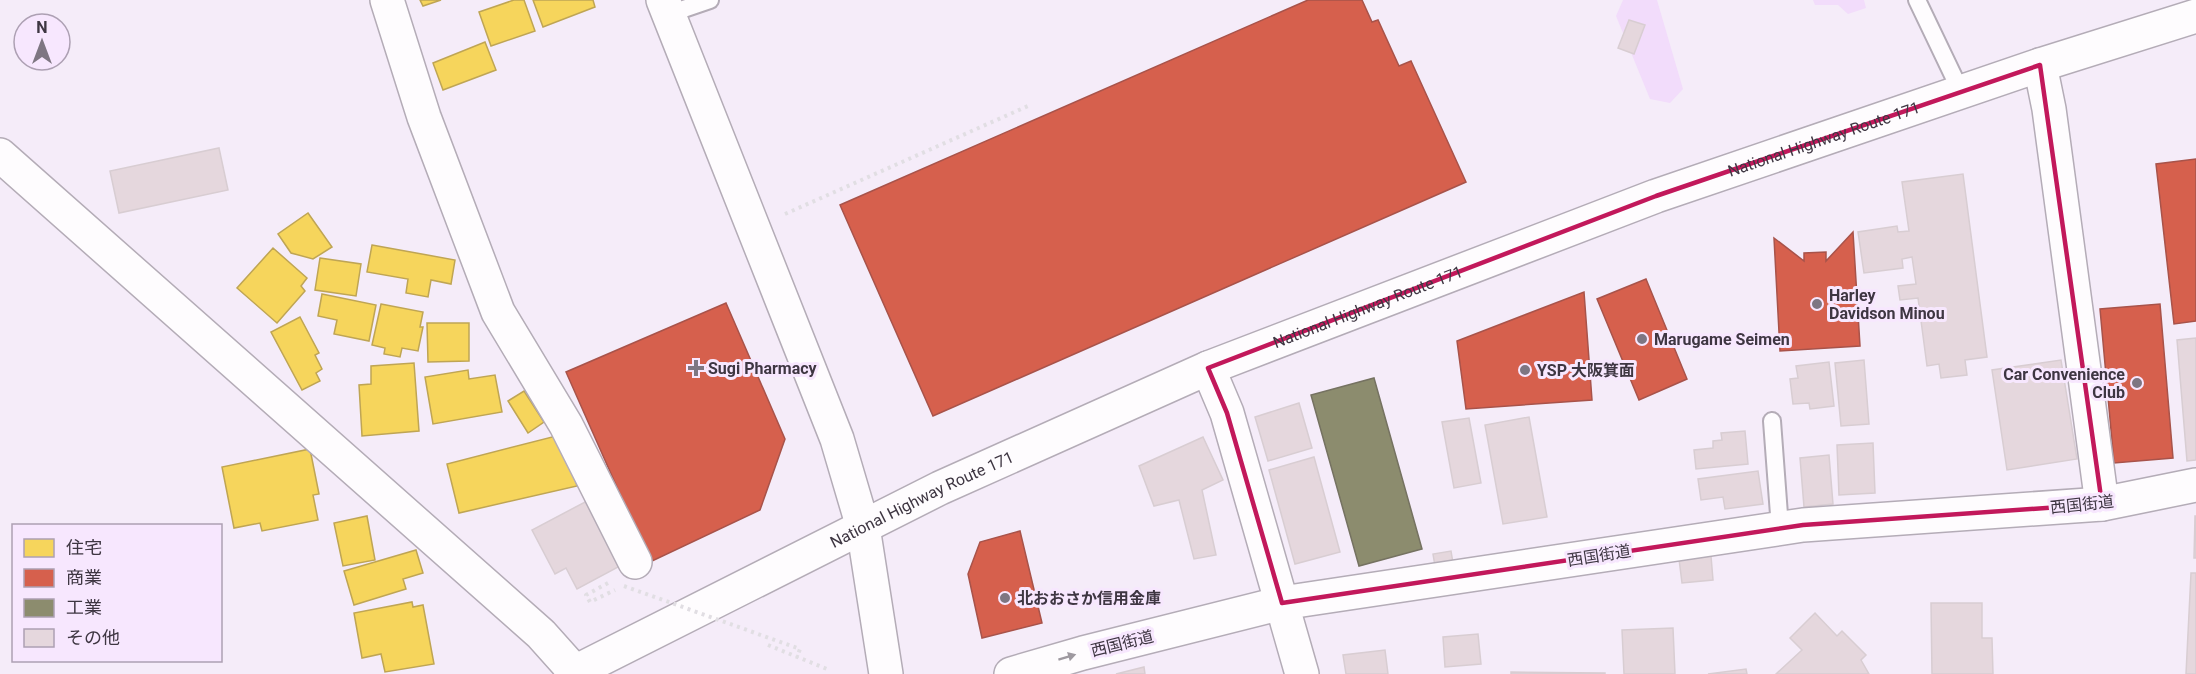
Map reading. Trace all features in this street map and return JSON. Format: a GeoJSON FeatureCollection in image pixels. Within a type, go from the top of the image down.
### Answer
{"type":"FeatureCollection","features":[{"type":"Feature","properties":{"kind":"main road"},"geometry":{"type":"LineString","coordinates":[[387,0],[424,117],[498,312],[566,425],[635,562]]}},
{"type":"Feature","properties":{"kind":"main road"},"geometry":{"type":"LineString","coordinates":[[666,7],[837,439],[863,527],[886,674]]}},
{"type":"Feature","properties":{"kind":"main road","name":"National Highway Route 171"},"geometry":{"type":"LineString","coordinates":[[573,673],[940,488],[1208,368],[1656,196],[2040,65],[2196,16]]}},
{"type":"Feature","properties":{"kind":"main road"},"geometry":{"type":"LineString","coordinates":[[2040,65],[2051,120],[2102,504]]}},
{"type":"Feature","properties":{"kind":"main road"},"geometry":{"type":"LineString","coordinates":[[1,158],[541,634],[573,673]]}},
{"type":"Feature","properties":{"kind":"main road"},"geometry":{"type":"LineString","coordinates":[[1208,368],[1227,413],[1302,674]]}},
{"type":"Feature","properties":{"kind":"main road","name":"西国街道"},"geometry":{"type":"LineString","coordinates":[[1011,674],[1083,652],[1282,603],[1780,528],[2102,504],[2196,485]]}},
{"type":"Feature","properties":{"kind":"lane"},"geometry":{"type":"LineString","coordinates":[[666,7],[710,0]]}},
{"type":"Feature","properties":{"kind":"lane"},"geometry":{"type":"LineString","coordinates":[[1917,0],[1961,93]]}},
{"type":"Feature","properties":{"kind":"lane"},"geometry":{"type":"LineString","coordinates":[[1772,421],[1780,528]]}},
{"type":"Feature","properties":{"kind":"path"},"geometry":{"type":"LineString","coordinates":[[784,214],[1028,106]]}},
{"type":"Feature","properties":{"kind":"path"},"geometry":{"type":"LineString","coordinates":[[610,583],[586,595],[590,602],[624,586],[800,649],[797,657]]}},
{"type":"Feature","properties":{"kind":"path"},"geometry":{"type":"LineString","coordinates":[[768,645],[827,669]]}},
{"type":"Feature","properties":{"kind":"highlighted area"},"geometry":{"type":"Polygon","coordinates":[[[2040,65],[2102,504],[1803,525],[1282,603],[1227,413],[1208,368],[1656,196],[2040,65]]]}},
{"type":"Feature","properties":{"kind":"shaded area"},"geometry":{"type":"Polygon","coordinates":[[[1623,0],[1657,0],[1683,89],[1670,103],[1650,99],[1616,16],[1623,0]]]}},
{"type":"Feature","properties":{"kind":"shaded area"},"geometry":{"type":"Polygon","coordinates":[[[1813,0],[1864,0],[1866,8],[1848,14],[1838,5],[1815,5],[1813,0]]]}},
{"type":"Feature","properties":{"kind":"building: 住宅"},"geometry":{"type":"Polygon","coordinates":[[[420,0],[441,0],[423,6],[420,0]]]}},
{"type":"Feature","properties":{"kind":"building: 住宅"},"geometry":{"type":"Polygon","coordinates":[[[514,0],[524,0],[535,31],[491,46],[479,12],[514,0]]]}},
{"type":"Feature","properties":{"kind":"building: 住宅"},"geometry":{"type":"Polygon","coordinates":[[[533,0],[593,0],[595,7],[543,27],[533,0]]]}},
{"type":"Feature","properties":{"kind":"building: 住宅"},"geometry":{"type":"Polygon","coordinates":[[[485,42],[496,70],[443,90],[433,63],[485,42]]]}},
{"type":"Feature","properties":{"kind":"building: 住宅"},"geometry":{"type":"Polygon","coordinates":[[[308,213],[332,247],[313,259],[291,253],[278,234],[308,213]]]}},
{"type":"Feature","properties":{"kind":"building: 住宅"},"geometry":{"type":"Polygon","coordinates":[[[372,245],[455,260],[451,284],[431,280],[428,297],[406,293],[408,279],[367,272],[372,245]]]}},
{"type":"Feature","properties":{"kind":"building: 住宅"},"geometry":{"type":"Polygon","coordinates":[[[273,248],[307,278],[301,286],[305,291],[277,323],[237,288],[273,248]]]}},
{"type":"Feature","properties":{"kind":"building: 住宅"},"geometry":{"type":"Polygon","coordinates":[[[320,258],[361,264],[356,296],[315,290],[320,258]]]}},
{"type":"Feature","properties":{"kind":"building: 住宅"},"geometry":{"type":"Polygon","coordinates":[[[322,294],[376,305],[369,341],[334,334],[337,320],[318,316],[322,294]]]}},
{"type":"Feature","properties":{"kind":"building: 住宅"},"geometry":{"type":"Polygon","coordinates":[[[381,304],[423,312],[420,327],[423,327],[418,351],[402,348],[400,357],[384,354],[385,348],[372,345],[381,304]]]}},
{"type":"Feature","properties":{"kind":"building: 住宅"},"geometry":{"type":"Polygon","coordinates":[[[300,317],[319,353],[315,355],[322,369],[316,373],[320,381],[302,390],[271,332],[300,317]]]}},
{"type":"Feature","properties":{"kind":"building: 住宅"},"geometry":{"type":"Polygon","coordinates":[[[427,323],[469,323],[469,361],[428,362],[427,323]]]}},
{"type":"Feature","properties":{"kind":"building: 住宅"},"geometry":{"type":"Polygon","coordinates":[[[414,363],[419,431],[362,436],[359,385],[371,384],[371,366],[414,363]]]}},
{"type":"Feature","properties":{"kind":"building: 住宅"},"geometry":{"type":"Polygon","coordinates":[[[468,370],[469,379],[495,375],[502,412],[433,424],[425,377],[468,370]]]}},
{"type":"Feature","properties":{"kind":"building: 住宅"},"geometry":{"type":"Polygon","coordinates":[[[524,391],[544,422],[528,433],[508,401],[524,391]]]}},
{"type":"Feature","properties":{"kind":"building: 住宅"},"geometry":{"type":"Polygon","coordinates":[[[556,436],[569,453],[577,486],[459,513],[447,464],[556,436]]]}},
{"type":"Feature","properties":{"kind":"building: 住宅"},"geometry":{"type":"Polygon","coordinates":[[[310,449],[319,494],[313,495],[318,520],[262,531],[260,523],[234,528],[222,467],[310,449]]]}},
{"type":"Feature","properties":{"kind":"building: 住宅"},"geometry":{"type":"Polygon","coordinates":[[[367,516],[375,560],[343,566],[334,523],[367,516]]]}},
{"type":"Feature","properties":{"kind":"building: 住宅"},"geometry":{"type":"Polygon","coordinates":[[[416,550],[423,573],[403,579],[406,589],[354,605],[344,571],[416,550]]]}},
{"type":"Feature","properties":{"kind":"building: 住宅"},"geometry":{"type":"Polygon","coordinates":[[[412,602],[413,607],[423,605],[434,664],[385,672],[381,654],[362,658],[354,613],[412,602]]]}},
{"type":"Feature","properties":{"kind":"building: 商業"},"geometry":{"type":"Polygon","coordinates":[[[1308,0],[1362,0],[1372,22],[1378,20],[1399,66],[1411,61],[1466,182],[933,416],[840,205],[1308,0]]]}},
{"type":"Feature","properties":{"kind":"building: 商業"},"geometry":{"type":"Polygon","coordinates":[[[2196,159],[2196,321],[2174,324],[2156,164],[2196,159]]]}},
{"type":"Feature","properties":{"kind":"building: 商業","name":"Harley Davidson Minou"},"geometry":{"type":"Polygon","coordinates":[[[1853,232],[1860,346],[1780,351],[1774,238],[1804,261],[1804,253],[1826,252],[1826,261],[1853,232]]]}},
{"type":"Feature","properties":{"kind":"building: 商業","name":"Marugame Seimen"},"geometry":{"type":"Polygon","coordinates":[[[1646,279],[1687,379],[1639,400],[1597,299],[1646,279]]]}},
{"type":"Feature","properties":{"kind":"building: 商業","name":"YSP 大阪箕面"},"geometry":{"type":"Polygon","coordinates":[[[1584,292],[1592,400],[1466,409],[1457,341],[1584,292]]]}},
{"type":"Feature","properties":{"kind":"building: 商業"},"geometry":{"type":"Polygon","coordinates":[[[726,303],[785,439],[760,510],[650,562],[566,372],[726,303]]]}},
{"type":"Feature","properties":{"kind":"building: 商業","name":"Car Convenience Club"},"geometry":{"type":"Polygon","coordinates":[[[2160,304],[2173,458],[2114,463],[2100,309],[2160,304]]]}},
{"type":"Feature","properties":{"kind":"building: 商業","name":"北おおさか信用金庫"},"geometry":{"type":"Polygon","coordinates":[[[1020,531],[1042,623],[982,638],[968,574],[980,542],[1020,531]]]}},
{"type":"Feature","properties":{"kind":"building: 工業"},"geometry":{"type":"Polygon","coordinates":[[[1374,378],[1422,549],[1359,566],[1311,395],[1374,378]]]}},
{"type":"Feature","properties":{"kind":"building: その他"},"geometry":{"type":"Polygon","coordinates":[[[1629,20],[1645,25],[1634,54],[1618,48],[1629,20]]]}},
{"type":"Feature","properties":{"kind":"building: その他"},"geometry":{"type":"Polygon","coordinates":[[[219,148],[228,190],[119,213],[110,171],[219,148]]]}},
{"type":"Feature","properties":{"kind":"building: その他"},"geometry":{"type":"Polygon","coordinates":[[[1963,174],[1987,357],[1965,360],[1967,375],[1941,378],[1939,364],[1927,366],[1918,298],[1900,300],[1898,286],[1916,284],[1912,257],[1902,259],[1903,268],[1864,273],[1858,232],[1897,226],[1898,232],[1909,231],[1902,182],[1963,174]]]}},
{"type":"Feature","properties":{"kind":"building: その他"},"geometry":{"type":"Polygon","coordinates":[[[2196,338],[2196,460],[2187,461],[2177,340],[2196,338]]]}},
{"type":"Feature","properties":{"kind":"building: その他"},"geometry":{"type":"Polygon","coordinates":[[[1864,360],[1869,424],[1841,426],[1835,363],[1864,360]]]}},
{"type":"Feature","properties":{"kind":"building: その他"},"geometry":{"type":"Polygon","coordinates":[[[2061,360],[2077,459],[2007,470],[1992,370],[2061,360]]]}},
{"type":"Feature","properties":{"kind":"building: その他"},"geometry":{"type":"Polygon","coordinates":[[[1829,362],[1834,406],[1810,409],[1809,403],[1793,404],[1790,379],[1798,378],[1796,366],[1829,362]]]}},
{"type":"Feature","properties":{"kind":"building: その他"},"geometry":{"type":"Polygon","coordinates":[[[1299,403],[1312,448],[1268,461],[1255,417],[1299,403]]]}},
{"type":"Feature","properties":{"kind":"building: その他"},"geometry":{"type":"Polygon","coordinates":[[[1529,417],[1547,517],[1503,524],[1485,425],[1529,417]]]}},
{"type":"Feature","properties":{"kind":"building: その他"},"geometry":{"type":"Polygon","coordinates":[[[1469,418],[1481,483],[1454,488],[1442,422],[1469,418]]]}},
{"type":"Feature","properties":{"kind":"building: その他"},"geometry":{"type":"Polygon","coordinates":[[[1745,431],[1748,464],[1696,469],[1694,450],[1713,448],[1713,441],[1722,440],[1721,433],[1745,431]]]}},
{"type":"Feature","properties":{"kind":"building: その他"},"geometry":{"type":"Polygon","coordinates":[[[1203,437],[1223,480],[1202,490],[1216,555],[1194,559],[1179,500],[1154,506],[1139,466],[1203,437]]]}},
{"type":"Feature","properties":{"kind":"building: その他"},"geometry":{"type":"Polygon","coordinates":[[[1873,443],[1875,493],[1839,495],[1837,445],[1873,443]]]}},
{"type":"Feature","properties":{"kind":"building: その他"},"geometry":{"type":"Polygon","coordinates":[[[1829,455],[1833,504],[1804,507],[1800,458],[1829,455]]]}},
{"type":"Feature","properties":{"kind":"building: その他"},"geometry":{"type":"Polygon","coordinates":[[[1314,457],[1340,552],[1295,564],[1269,470],[1314,457]]]}},
{"type":"Feature","properties":{"kind":"building: その他"},"geometry":{"type":"Polygon","coordinates":[[[1758,471],[1763,504],[1725,509],[1723,497],[1701,500],[1698,479],[1758,471]]]}},
{"type":"Feature","properties":{"kind":"building: その他"},"geometry":{"type":"Polygon","coordinates":[[[587,501],[620,566],[577,589],[566,568],[555,574],[532,530],[587,501]]]}},
{"type":"Feature","properties":{"kind":"building: その他"},"geometry":{"type":"Polygon","coordinates":[[[2195,516],[2196,558],[2194,558],[2195,516]]]}},
{"type":"Feature","properties":{"kind":"building: その他"},"geometry":{"type":"Polygon","coordinates":[[[1451,551],[1453,563],[1435,566],[1433,554],[1451,551]]]}},
{"type":"Feature","properties":{"kind":"building: その他"},"geometry":{"type":"Polygon","coordinates":[[[1711,556],[1713,580],[1682,583],[1679,559],[1711,556]]]}},
{"type":"Feature","properties":{"kind":"building: その他"},"geometry":{"type":"Polygon","coordinates":[[[2191,573],[2196,573],[2196,674],[2186,674],[2191,573]]]}},
{"type":"Feature","properties":{"kind":"building: その他"},"geometry":{"type":"Polygon","coordinates":[[[1931,603],[1982,603],[1982,638],[1992,638],[1993,674],[1932,674],[1931,603]]]}},
{"type":"Feature","properties":{"kind":"building: その他"},"geometry":{"type":"Polygon","coordinates":[[[1815,613],[1837,636],[1842,631],[1866,655],[1861,660],[1869,674],[1776,674],[1802,650],[1790,638],[1815,613]]]}},
{"type":"Feature","properties":{"kind":"building: その他"},"geometry":{"type":"Polygon","coordinates":[[[1673,628],[1675,674],[1624,674],[1622,630],[1673,628]]]}},
{"type":"Feature","properties":{"kind":"building: その他"},"geometry":{"type":"Polygon","coordinates":[[[1478,634],[1481,664],[1445,667],[1443,637],[1478,634]]]}},
{"type":"Feature","properties":{"kind":"building: その他"},"geometry":{"type":"Polygon","coordinates":[[[1385,650],[1388,674],[1346,674],[1343,655],[1385,650]]]}},
{"type":"Feature","properties":{"kind":"building: その他"},"geometry":{"type":"Polygon","coordinates":[[[1144,667],[1145,674],[1116,674],[1144,667]]]}},
{"type":"Feature","properties":{"kind":"building: その他"},"geometry":{"type":"Polygon","coordinates":[[[1746,669],[1747,674],[1708,674],[1746,669]]]}},
{"type":"Feature","properties":{"kind":"building: その他"},"geometry":{"type":"Polygon","coordinates":[[[1511,672],[1605,673],[1605,674],[1511,674],[1511,672]]]}},
{"type":"Feature","properties":{"kind":"place","name":"Harley Davidson Minou"},"geometry":{"type":"Point","coordinates":[1817,304]}},
{"type":"Feature","properties":{"kind":"place","name":"Marugame Seimen"},"geometry":{"type":"Point","coordinates":[1642,339]}},
{"type":"Feature","properties":{"kind":"place","name":"Sugi Pharmacy"},"geometry":{"type":"Point","coordinates":[696,368]}},
{"type":"Feature","properties":{"kind":"place","name":"YSP 大阪箕面"},"geometry":{"type":"Point","coordinates":[1525,370]}},
{"type":"Feature","properties":{"kind":"place","name":"Car Convenience Club"},"geometry":{"type":"Point","coordinates":[2137,383]}},
{"type":"Feature","properties":{"kind":"place","name":"北おおさか信用金庫"},"geometry":{"type":"Point","coordinates":[1005,598]}}]}
